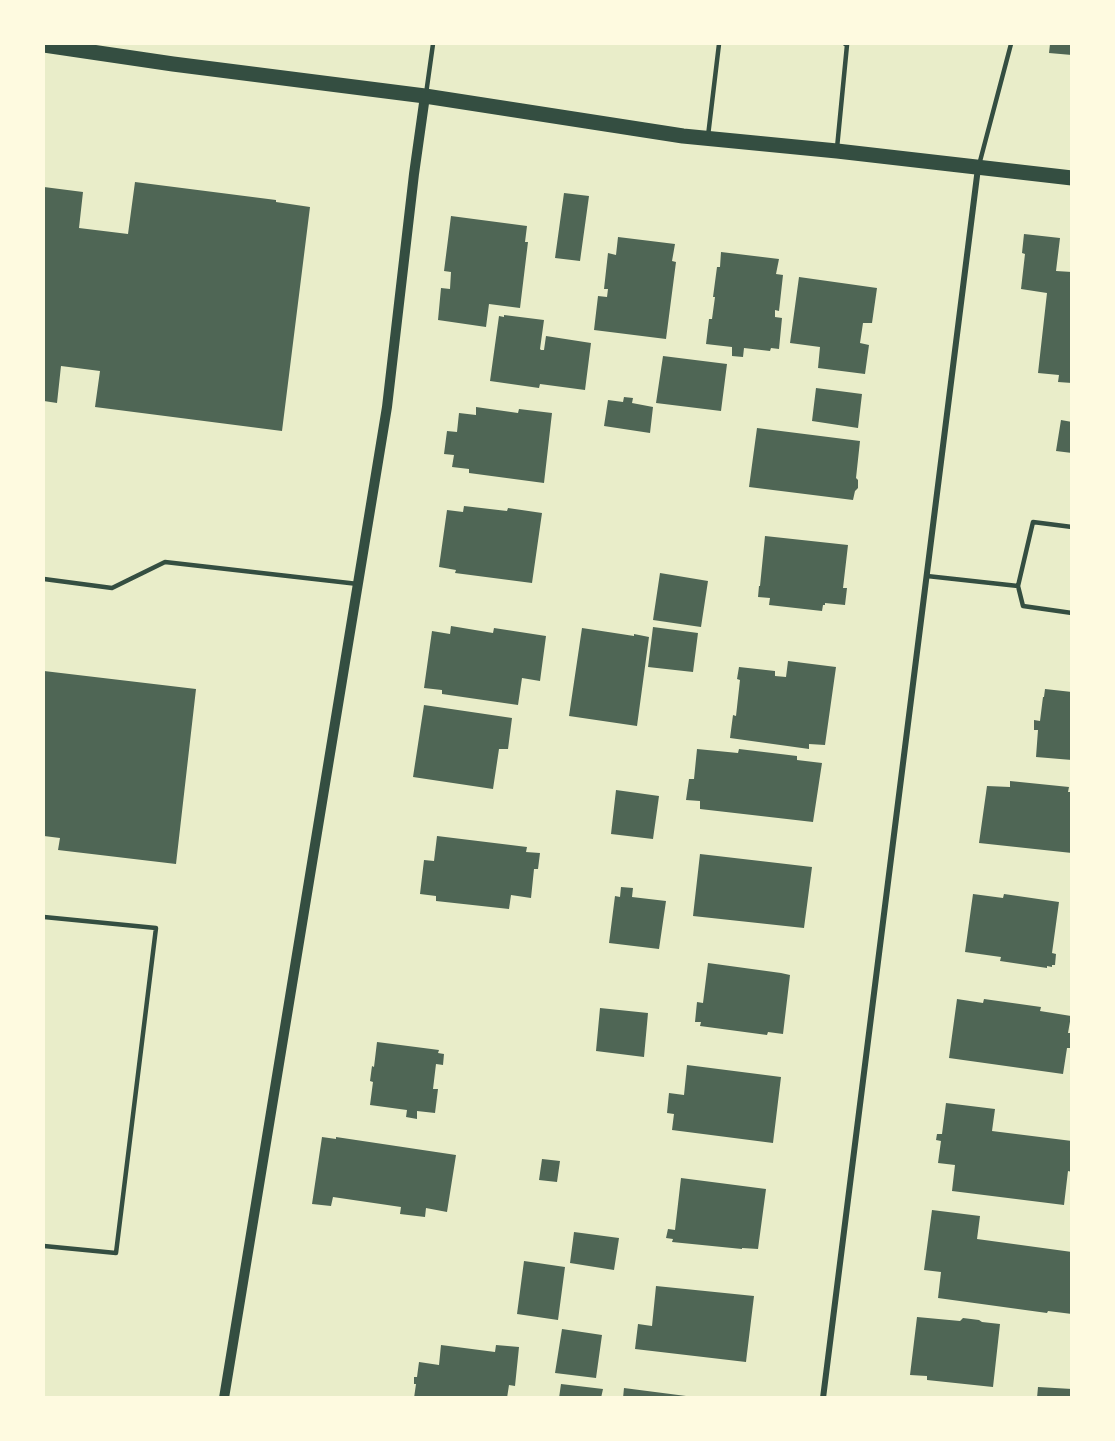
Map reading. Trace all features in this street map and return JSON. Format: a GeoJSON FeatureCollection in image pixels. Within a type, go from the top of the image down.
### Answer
{"type":"FeatureCollection","features":[{"type":"Feature","properties":{"kind":"main road"},"geometry":{"type":"LineString","coordinates":[[44,45],[425,96],[682,136],[1071,178]]}},
{"type":"Feature","properties":{"kind":"street"},"geometry":{"type":"LineString","coordinates":[[224,1398],[387,407],[425,96]]}},
{"type":"Feature","properties":{"kind":"street"},"geometry":{"type":"LineString","coordinates":[[823,1398],[978,167]]}},
{"type":"Feature","properties":{"kind":"lane"},"geometry":{"type":"LineString","coordinates":[[425,96],[433,44]]}},
{"type":"Feature","properties":{"kind":"lane"},"geometry":{"type":"LineString","coordinates":[[708,139],[719,44]]}},
{"type":"Feature","properties":{"kind":"lane"},"geometry":{"type":"LineString","coordinates":[[837,151],[847,45],[845,44]]}},
{"type":"Feature","properties":{"kind":"lane"},"geometry":{"type":"LineString","coordinates":[[978,167],[1011,44]]}},
{"type":"Feature","properties":{"kind":"lane"},"geometry":{"type":"LineString","coordinates":[[1071,527],[1033,522],[1018,586],[1023,606],[1071,613]]}},
{"type":"Feature","properties":{"kind":"lane"},"geometry":{"type":"LineString","coordinates":[[44,579],[112,588],[165,562],[358,585]]}},
{"type":"Feature","properties":{"kind":"lane"},"geometry":{"type":"LineString","coordinates":[[927,576],[1018,586]]}},
{"type":"Feature","properties":{"kind":"lane"},"geometry":{"type":"LineString","coordinates":[[44,917],[156,928],[116,1253],[44,1246]]}},
{"type":"Feature","properties":{"kind":"building"},"geometry":{"type":"Polygon","coordinates":[[[1050,44],[1072,44],[1072,55],[1049,53],[1050,44]]]}},
{"type":"Feature","properties":{"kind":"building"},"geometry":{"type":"Polygon","coordinates":[[[135,182],[276,200],[276,202],[310,207],[282,431],[95,407],[100,371],[61,366],[57,403],[44,401],[44,187],[83,192],[79,228],[128,234],[135,182]]]}},
{"type":"Feature","properties":{"kind":"building"},"geometry":{"type":"Polygon","coordinates":[[[564,193],[589,196],[580,261],[555,258],[564,193]]]}},
{"type":"Feature","properties":{"kind":"building"},"geometry":{"type":"Polygon","coordinates":[[[451,216],[527,226],[525,242],[528,242],[520,308],[489,304],[486,327],[438,320],[441,288],[450,289],[451,272],[444,271],[451,216]]]}},
{"type":"Feature","properties":{"kind":"building"},"geometry":{"type":"Polygon","coordinates":[[[1024,234],[1060,238],[1056,271],[1072,272],[1072,383],[1058,382],[1059,375],[1038,373],[1047,293],[1021,289],[1025,254],[1022,253],[1024,234]]]}},
{"type":"Feature","properties":{"kind":"building"},"geometry":{"type":"Polygon","coordinates":[[[618,237],[675,244],[672,261],[676,262],[666,339],[594,330],[598,296],[607,297],[608,289],[604,289],[608,253],[616,255],[618,237]]]}},
{"type":"Feature","properties":{"kind":"building"},"geometry":{"type":"Polygon","coordinates":[[[721,252],[779,259],[776,274],[783,275],[779,311],[775,310],[775,317],[782,318],[779,349],[771,348],[770,351],[744,348],[743,357],[732,356],[732,347],[706,344],[709,319],[712,319],[717,267],[720,267],[721,252]]]}},
{"type":"Feature","properties":{"kind":"building"},"geometry":{"type":"Polygon","coordinates":[[[799,277],[877,288],[872,323],[863,323],[860,343],[869,345],[865,374],[818,368],[820,347],[790,343],[799,277]]]}},
{"type":"Feature","properties":{"kind":"building"},"geometry":{"type":"Polygon","coordinates":[[[504,315],[544,320],[541,350],[544,350],[546,336],[591,343],[585,390],[540,384],[539,388],[490,381],[499,316],[504,317],[504,315]]]}},
{"type":"Feature","properties":{"kind":"building"},"geometry":{"type":"Polygon","coordinates":[[[663,356],[727,364],[721,411],[656,403],[663,356]]]}},
{"type":"Feature","properties":{"kind":"building"},"geometry":{"type":"Polygon","coordinates":[[[816,388],[862,394],[858,428],[812,421],[816,388]]]}},
{"type":"Feature","properties":{"kind":"building"},"geometry":{"type":"Polygon","coordinates":[[[624,397],[633,398],[632,403],[653,407],[650,433],[604,426],[608,400],[623,402],[624,397]]]}},
{"type":"Feature","properties":{"kind":"building"},"geometry":{"type":"Polygon","coordinates":[[[476,407],[518,413],[519,409],[552,413],[544,483],[469,473],[469,469],[452,467],[454,455],[444,454],[447,431],[457,432],[459,413],[476,415],[476,407]]]}},
{"type":"Feature","properties":{"kind":"building"},"geometry":{"type":"Polygon","coordinates":[[[1061,420],[1072,422],[1072,453],[1056,451],[1061,420]]]}},
{"type":"Feature","properties":{"kind":"building"},"geometry":{"type":"Polygon","coordinates":[[[757,428],[860,441],[856,478],[858,488],[853,500],[749,487],[757,428]]]}},
{"type":"Feature","properties":{"kind":"building"},"geometry":{"type":"Polygon","coordinates":[[[464,506],[507,511],[508,508],[542,513],[532,583],[455,573],[456,570],[439,567],[447,510],[463,512],[464,506]]]}},
{"type":"Feature","properties":{"kind":"building"},"geometry":{"type":"Polygon","coordinates":[[[765,536],[848,545],[843,588],[847,588],[845,605],[825,603],[822,611],[769,605],[770,598],[758,597],[765,536]]]}},
{"type":"Feature","properties":{"kind":"building"},"geometry":{"type":"Polygon","coordinates":[[[660,573],[708,581],[701,627],[653,620],[660,573]]]}},
{"type":"Feature","properties":{"kind":"building"},"geometry":{"type":"Polygon","coordinates":[[[451,626],[493,633],[494,628],[546,636],[540,681],[522,678],[518,705],[442,694],[442,690],[424,688],[432,631],[450,634],[451,626]]]}},
{"type":"Feature","properties":{"kind":"building"},"geometry":{"type":"Polygon","coordinates":[[[653,627],[698,633],[693,672],[648,667],[653,627]]]}},
{"type":"Feature","properties":{"kind":"building"},"geometry":{"type":"Polygon","coordinates":[[[582,628],[649,637],[637,726],[569,716],[582,628]]]}},
{"type":"Feature","properties":{"kind":"building"},"geometry":{"type":"Polygon","coordinates":[[[788,661],[836,667],[825,745],[809,744],[809,749],[730,738],[733,715],[736,716],[739,667],[775,671],[775,676],[786,677],[788,661]]]}},
{"type":"Feature","properties":{"kind":"building"},"geometry":{"type":"Polygon","coordinates":[[[44,671],[196,689],[176,864],[58,850],[60,838],[44,836],[44,671]]]}},
{"type":"Feature","properties":{"kind":"building"},"geometry":{"type":"Polygon","coordinates":[[[1045,689],[1072,692],[1072,760],[1036,757],[1038,730],[1034,730],[1034,720],[1040,721],[1045,689]]]}},
{"type":"Feature","properties":{"kind":"building"},"geometry":{"type":"Polygon","coordinates":[[[424,705],[512,718],[508,749],[499,749],[493,789],[413,777],[424,705]]]}},
{"type":"Feature","properties":{"kind":"building"},"geometry":{"type":"Polygon","coordinates":[[[697,749],[738,753],[739,749],[797,756],[797,760],[822,763],[813,822],[700,809],[700,801],[686,800],[689,779],[694,779],[697,749]]]}},
{"type":"Feature","properties":{"kind":"building"},"geometry":{"type":"Polygon","coordinates":[[[1010,781],[1069,787],[1068,792],[1072,792],[1072,853],[979,843],[987,786],[1010,787],[1010,781]]]}},
{"type":"Feature","properties":{"kind":"building"},"geometry":{"type":"Polygon","coordinates":[[[616,790],[659,796],[653,839],[611,834],[616,790]]]}},
{"type":"Feature","properties":{"kind":"building"},"geometry":{"type":"Polygon","coordinates":[[[437,836],[527,847],[526,852],[540,853],[538,869],[534,869],[531,898],[511,895],[509,909],[436,901],[436,896],[420,894],[424,860],[434,861],[437,836]]]}},
{"type":"Feature","properties":{"kind":"building"},"geometry":{"type":"Polygon","coordinates":[[[700,854],[812,867],[804,928],[693,916],[700,854]]]}},
{"type":"Feature","properties":{"kind":"building"},"geometry":{"type":"Polygon","coordinates":[[[621,887],[633,888],[632,897],[666,901],[659,949],[609,943],[615,896],[620,897],[621,887]]]}},
{"type":"Feature","properties":{"kind":"building"},"geometry":{"type":"Polygon","coordinates":[[[973,894],[1003,898],[1004,894],[1059,902],[1052,953],[1056,954],[1055,965],[1047,966],[1047,968],[1000,961],[1001,957],[965,952],[973,894]]]}},
{"type":"Feature","properties":{"kind":"building"},"geometry":{"type":"Polygon","coordinates":[[[708,963],[790,975],[783,1034],[768,1032],[767,1035],[700,1026],[701,1022],[695,1022],[697,1002],[703,1003],[708,963]]]}},
{"type":"Feature","properties":{"kind":"building"},"geometry":{"type":"Polygon","coordinates":[[[957,999],[983,1003],[984,999],[1041,1007],[1040,1011],[1071,1016],[1068,1033],[1072,1033],[1072,1048],[1067,1048],[1063,1074],[949,1058],[957,999]]]}},
{"type":"Feature","properties":{"kind":"building"},"geometry":{"type":"Polygon","coordinates":[[[600,1008],[648,1013],[644,1057],[596,1051],[600,1008]]]}},
{"type":"Feature","properties":{"kind":"building"},"geometry":{"type":"Polygon","coordinates":[[[377,1042],[439,1050],[438,1053],[444,1054],[443,1065],[436,1064],[433,1089],[438,1089],[435,1113],[417,1111],[417,1119],[406,1117],[407,1110],[370,1105],[373,1082],[370,1081],[377,1042]]]}},
{"type":"Feature","properties":{"kind":"building"},"geometry":{"type":"Polygon","coordinates":[[[687,1065],[781,1077],[773,1143],[672,1130],[674,1114],[667,1113],[669,1093],[684,1095],[687,1065]]]}},
{"type":"Feature","properties":{"kind":"building"},"geometry":{"type":"Polygon","coordinates":[[[946,1103],[995,1109],[992,1131],[1072,1141],[1072,1172],[1068,1171],[1064,1205],[952,1191],[955,1165],[938,1163],[941,1141],[936,1140],[937,1134],[942,1134],[946,1103]]]}},
{"type":"Feature","properties":{"kind":"building"},"geometry":{"type":"Polygon","coordinates":[[[322,1137],[336,1139],[336,1137],[456,1155],[447,1212],[426,1208],[425,1217],[400,1214],[401,1207],[333,1197],[331,1206],[312,1204],[322,1137]]]}},
{"type":"Feature","properties":{"kind":"building"},"geometry":{"type":"Polygon","coordinates":[[[542,1159],[560,1161],[557,1182],[539,1180],[542,1159]]]}},
{"type":"Feature","properties":{"kind":"building"},"geometry":{"type":"Polygon","coordinates":[[[681,1178],[766,1189],[758,1249],[672,1242],[673,1239],[666,1238],[668,1229],[675,1230],[681,1178]]]}},
{"type":"Feature","properties":{"kind":"building"},"geometry":{"type":"Polygon","coordinates":[[[932,1210],[980,1216],[977,1239],[1072,1252],[1072,1314],[1048,1311],[1047,1313],[938,1298],[941,1272],[924,1270],[932,1210]]]}},
{"type":"Feature","properties":{"kind":"building"},"geometry":{"type":"Polygon","coordinates":[[[574,1232],[619,1238],[614,1270],[570,1263],[574,1232]]]}},
{"type":"Feature","properties":{"kind":"building"},"geometry":{"type":"Polygon","coordinates":[[[524,1261],[565,1267],[558,1320],[517,1314],[524,1261]]]}},
{"type":"Feature","properties":{"kind":"building"},"geometry":{"type":"Polygon","coordinates":[[[656,1286],[754,1296],[746,1362],[635,1349],[638,1324],[652,1326],[656,1286]]]}},
{"type":"Feature","properties":{"kind":"building"},"geometry":{"type":"Polygon","coordinates":[[[917,1317],[960,1321],[963,1318],[1000,1324],[993,1387],[927,1380],[927,1376],[910,1375],[917,1317]]]}},
{"type":"Feature","properties":{"kind":"building"},"geometry":{"type":"Polygon","coordinates":[[[562,1329],[602,1335],[596,1378],[555,1373],[562,1329]]]}},
{"type":"Feature","properties":{"kind":"building"},"geometry":{"type":"Polygon","coordinates":[[[441,1345],[495,1352],[496,1345],[519,1347],[515,1386],[509,1385],[507,1398],[414,1398],[416,1384],[414,1384],[414,1377],[417,1377],[419,1362],[439,1365],[441,1345]]]}},
{"type":"Feature","properties":{"kind":"building"},"geometry":{"type":"Polygon","coordinates":[[[561,1384],[603,1389],[601,1398],[559,1398],[561,1384]]]}},
{"type":"Feature","properties":{"kind":"building"},"geometry":{"type":"Polygon","coordinates":[[[1038,1387],[1072,1389],[1072,1398],[1037,1398],[1038,1387]]]}},
{"type":"Feature","properties":{"kind":"building"},"geometry":{"type":"Polygon","coordinates":[[[624,1388],[686,1396],[686,1398],[623,1398],[624,1388]]]}}]}
